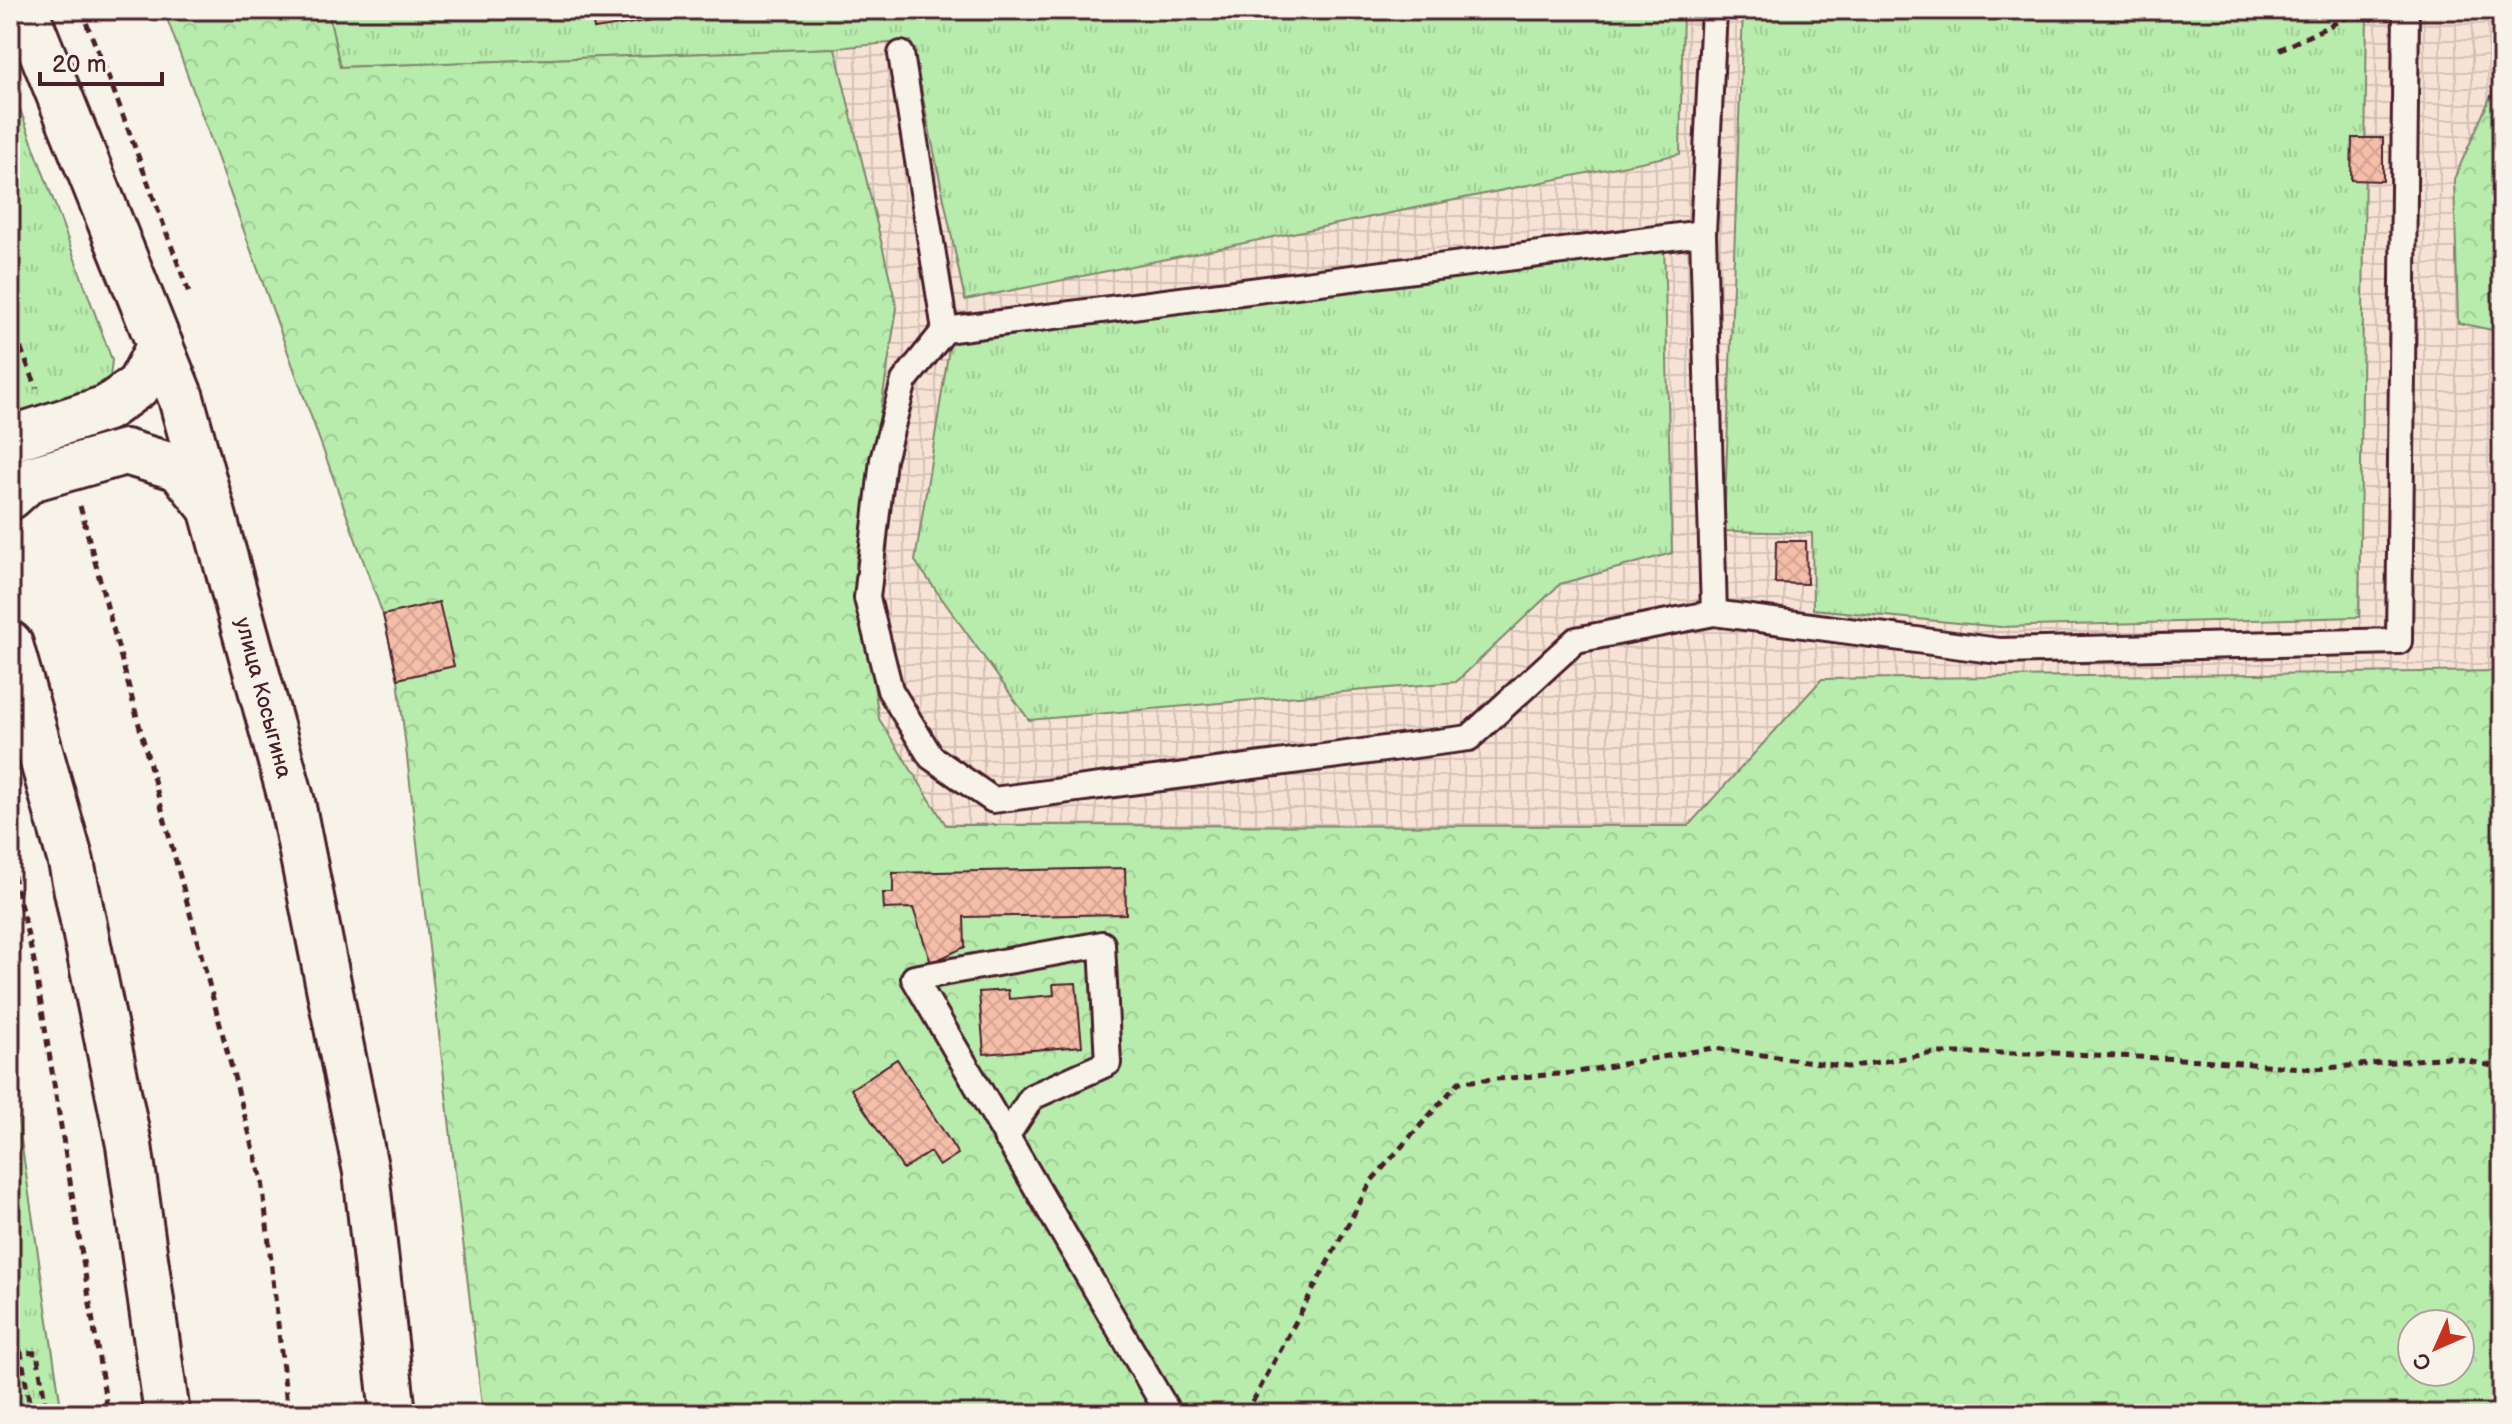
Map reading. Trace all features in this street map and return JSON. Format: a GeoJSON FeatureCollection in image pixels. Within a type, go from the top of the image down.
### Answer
{"type":"FeatureCollection","features":[{"type":"Feature","properties":{"kind":"main road","name":"улица Косыгина"},"geometry":{"type":"LineString","coordinates":[[25,10],[181,398],[298,833],[366,1172],[393,1414]]}},
{"type":"Feature","properties":{"kind":"main road"},"geometry":{"type":"LineString","coordinates":[[10,439],[107,408],[139,385],[160,345]]}},
{"type":"Feature","properties":{"kind":"main road"},"geometry":{"type":"LineString","coordinates":[[10,497],[30,479],[125,452],[179,468],[211,508]]}},
{"type":"Feature","properties":{"kind":"main road"},"geometry":{"type":"LineString","coordinates":[[10,644],[71,862],[84,921],[129,1145],[167,1414]]}},
{"type":"Feature","properties":{"kind":"lane"},"geometry":{"type":"LineString","coordinates":[[1714,10],[1703,233],[1714,613]]}},
{"type":"Feature","properties":{"kind":"lane"},"geometry":{"type":"LineString","coordinates":[[1703,233],[945,330],[904,381],[883,460],[867,598],[890,690],[931,757],[993,800],[1469,738],[1576,640],[1714,613],[1999,651],[2399,641],[2406,10]]}},
{"type":"Feature","properties":{"kind":"lane"},"geometry":{"type":"LineString","coordinates":[[901,54],[945,330]]}},
{"type":"Feature","properties":{"kind":"lane"},"geometry":{"type":"LineString","coordinates":[[1006,1137],[1032,1097],[1108,1063],[1102,944],[914,978],[1006,1137],[1169,1414]]}},
{"type":"Feature","properties":{"kind":"path"},"geometry":{"type":"LineString","coordinates":[[591,14],[616,10]]}},
{"type":"Feature","properties":{"kind":"path"},"geometry":{"type":"LineString","coordinates":[[2279,50],[2350,16]]}},
{"type":"Feature","properties":{"kind":"path"},"geometry":{"type":"LineString","coordinates":[[69,466],[262,1180],[288,1414]]}},
{"type":"Feature","properties":{"kind":"path"},"geometry":{"type":"LineString","coordinates":[[10,861],[34,961],[108,1414]]}},
{"type":"Feature","properties":{"kind":"path"},"geometry":{"type":"LineString","coordinates":[[10,999],[22,997]]}},
{"type":"Feature","properties":{"kind":"path"},"geometry":{"type":"LineString","coordinates":[[1246,1414],[1372,1180],[1459,1082],[1572,1073],[1713,1048],[1848,1067],[1934,1053],[2052,1053],[2315,1069],[2449,1057],[2502,1068]]}},
{"type":"Feature","properties":{"kind":"path"},"geometry":{"type":"LineString","coordinates":[[31,1414],[21,1352],[37,1353],[47,1414]]}},
{"type":"Feature","properties":{"kind":"shaded area"},"geometry":{"type":"Polygon","coordinates":[[[328,10],[2502,10],[2502,876],[1089,1168],[328,10]]]}},
{"type":"Feature","properties":{"kind":"green space"},"geometry":{"type":"Polygon","coordinates":[[[164,10],[328,10],[340,67],[835,48],[897,308],[856,563],[879,719],[946,825],[1688,826],[1822,679],[2502,671],[2502,1414],[483,1414],[398,679],[383,615],[164,10]]]}},
{"type":"Feature","properties":{"kind":"green space"},"geometry":{"type":"Polygon","coordinates":[[[328,10],[1683,10],[1680,154],[965,300],[911,41],[835,48],[340,67],[328,10]]]}},
{"type":"Feature","properties":{"kind":"green space"},"geometry":{"type":"Polygon","coordinates":[[[1743,10],[2367,10],[2359,617],[2000,627],[1813,609],[1812,533],[1724,531],[1743,10]]]}},
{"type":"Feature","properties":{"kind":"green space"},"geometry":{"type":"Polygon","coordinates":[[[2502,71],[2502,332],[2458,323],[2454,179],[2502,71]]]}},
{"type":"Feature","properties":{"kind":"green space"},"geometry":{"type":"Polygon","coordinates":[[[10,82],[112,360],[104,391],[10,425],[10,82]]]}},
{"type":"Feature","properties":{"kind":"green space"},"geometry":{"type":"Polygon","coordinates":[[[1664,242],[1672,553],[1560,584],[1456,682],[1029,720],[915,561],[950,342],[1664,242]]]}},
{"type":"Feature","properties":{"kind":"green space"},"geometry":{"type":"Polygon","coordinates":[[[10,1067],[62,1414],[10,1414],[10,1067]]]}},
{"type":"Feature","properties":{"kind":"building"},"geometry":{"type":"Polygon","coordinates":[[[591,10],[665,10],[666,18],[594,29],[591,10]]]}},
{"type":"Feature","properties":{"kind":"building"},"geometry":{"type":"Polygon","coordinates":[[[2352,138],[2383,138],[2383,181],[2351,180],[2352,138]]]}},
{"type":"Feature","properties":{"kind":"building"},"geometry":{"type":"Polygon","coordinates":[[[1776,541],[1806,541],[1807,584],[1775,583],[1776,541]]]}},
{"type":"Feature","properties":{"kind":"building"},"geometry":{"type":"Polygon","coordinates":[[[439,602],[454,666],[398,679],[383,615],[439,602]]]}},
{"type":"Feature","properties":{"kind":"building"},"geometry":{"type":"Polygon","coordinates":[[[1125,868],[1126,914],[964,917],[965,947],[931,963],[913,908],[884,909],[883,893],[893,893],[893,873],[1125,868]]]}},
{"type":"Feature","properties":{"kind":"building"},"geometry":{"type":"Polygon","coordinates":[[[1076,983],[1082,1046],[984,1054],[979,992],[1008,990],[1009,999],[1054,995],[1053,984],[1076,983]]]}},
{"type":"Feature","properties":{"kind":"building"},"geometry":{"type":"Polygon","coordinates":[[[897,1059],[958,1154],[939,1166],[930,1152],[903,1169],[851,1089],[897,1059]]]}}]}
